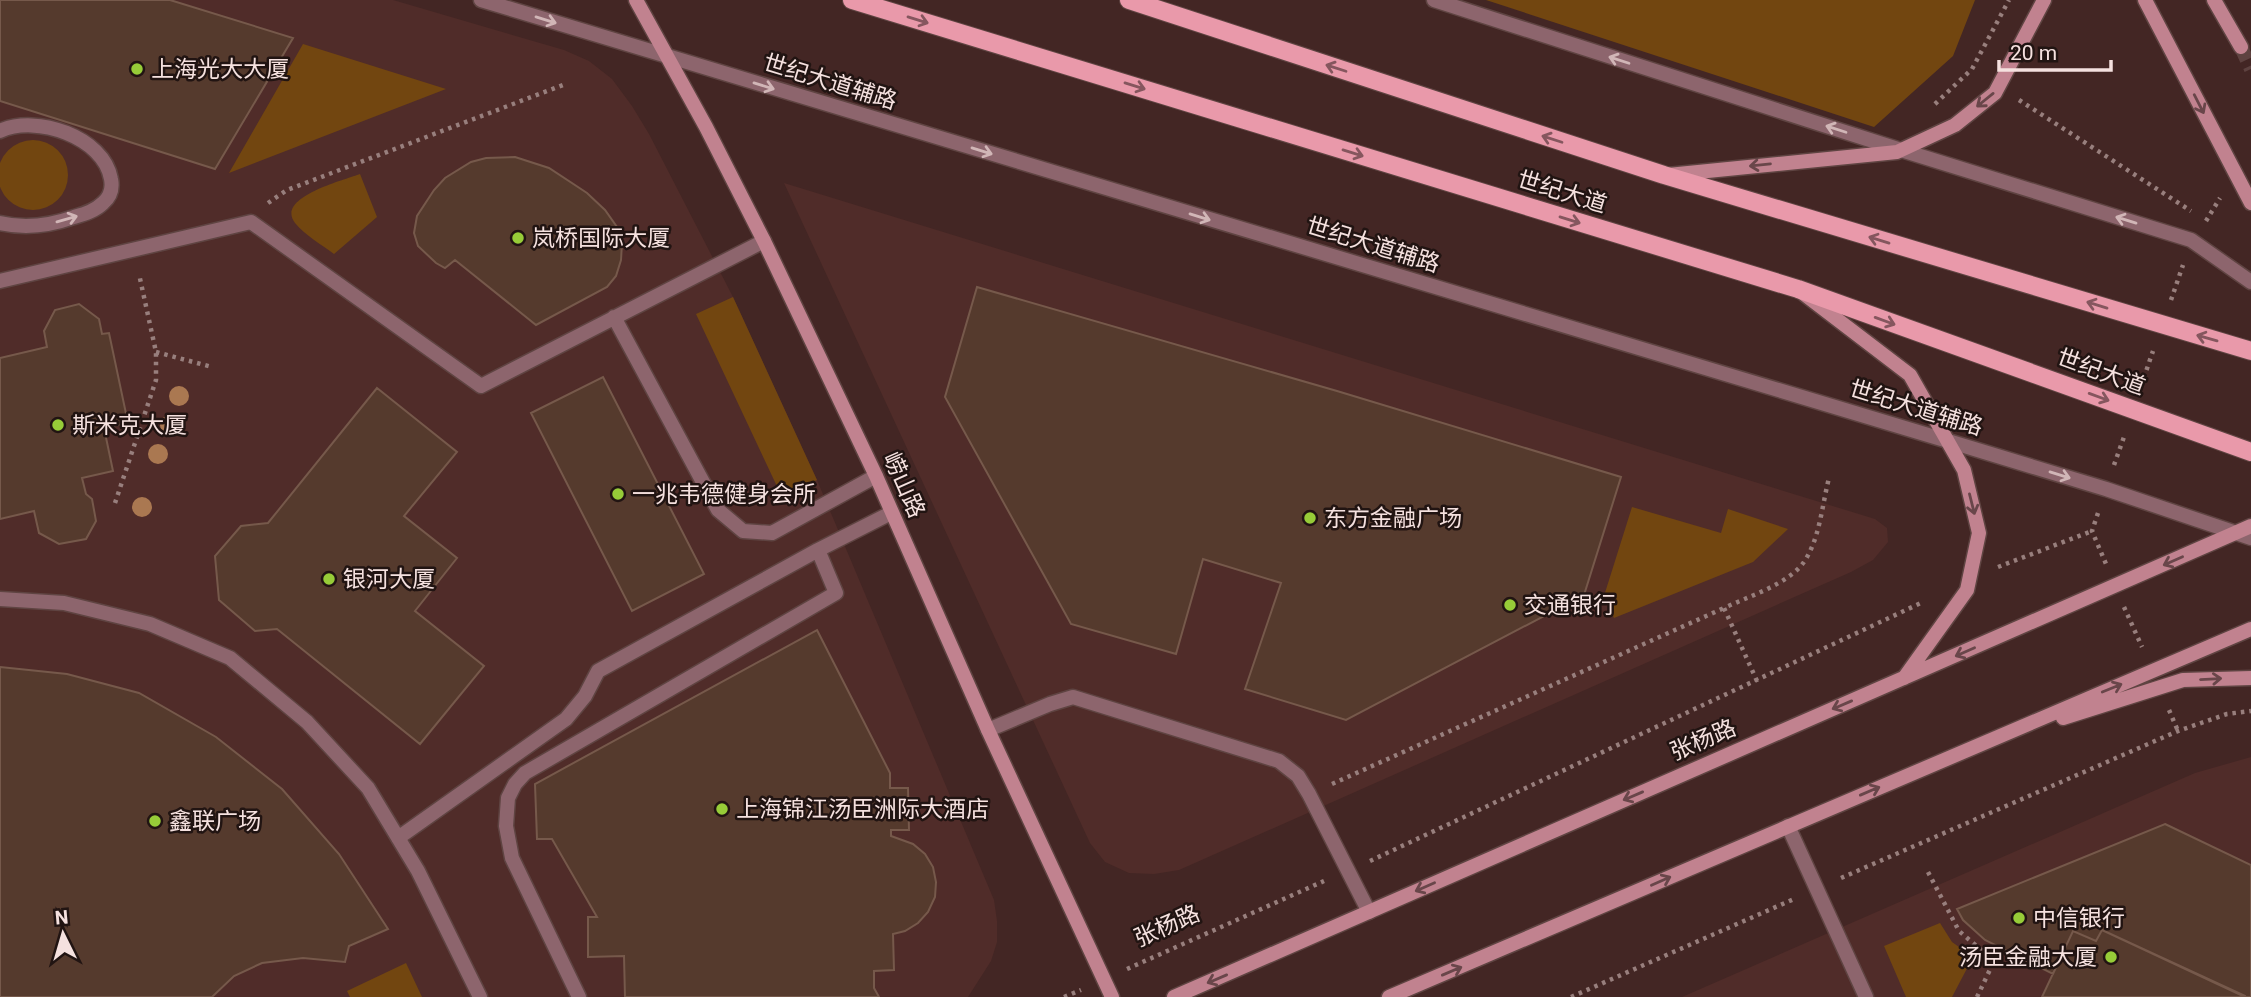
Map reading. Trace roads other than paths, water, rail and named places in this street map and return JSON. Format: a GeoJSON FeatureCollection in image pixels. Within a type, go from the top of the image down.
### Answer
{"type":"FeatureCollection","features":[{"type":"Feature","properties":{"kind":"main road","name":"崂山路"},"geometry":{"type":"LineString","coordinates":[[636,0],[706,127],[764,241],[876,477],[988,730],[1112,997]]}},
{"type":"Feature","properties":{"kind":"main road","name":"世纪大道"},"geometry":{"type":"LineString","coordinates":[[852,0],[1798,289],[2251,452]]}},
{"type":"Feature","properties":{"kind":"main road","name":"世纪大道"},"geometry":{"type":"LineString","coordinates":[[1129,0],[1664,175],[2251,351]]}},
{"type":"Feature","properties":{"kind":"main road"},"geometry":{"type":"LineString","coordinates":[[1664,175],[1901,150],[1955,125],[1995,93],[2044,0]]}},
{"type":"Feature","properties":{"kind":"main road"},"geometry":{"type":"LineString","coordinates":[[2145,0],[2251,203]]}},
{"type":"Feature","properties":{"kind":"main road"},"geometry":{"type":"LineString","coordinates":[[2214,0],[2241,47]]}},
{"type":"Feature","properties":{"kind":"main road"},"geometry":{"type":"LineString","coordinates":[[1798,289],[1910,375],[1964,470],[1979,533],[1967,590],[1904,678]]}},
{"type":"Feature","properties":{"kind":"main road","name":"张杨路"},"geometry":{"type":"LineString","coordinates":[[1174,997],[2251,526]]}},
{"type":"Feature","properties":{"kind":"main road"},"geometry":{"type":"LineString","coordinates":[[1389,997],[2251,629]]}},
{"type":"Feature","properties":{"kind":"main road"},"geometry":{"type":"LineString","coordinates":[[1981,743],[2183,680],[2251,678]]}},
{"type":"Feature","properties":{"kind":"street","name":"世纪大道辅路"},"geometry":{"type":"LineString","coordinates":[[481,0],[2106,489],[2251,538]]}},
{"type":"Feature","properties":{"kind":"street"},"geometry":{"type":"LineString","coordinates":[[1434,0],[2191,240],[2251,282]]}},
{"type":"Feature","properties":{"kind":"street"},"geometry":{"type":"LineString","coordinates":[[0,131],[19,125],[33,125],[71,136],[102,156],[111,175],[112,186],[110,195],[103,204],[70,219],[25,227],[0,223]]}},
{"type":"Feature","properties":{"kind":"street"},"geometry":{"type":"LineString","coordinates":[[0,281],[251,222],[481,386],[764,241]]}},
{"type":"Feature","properties":{"kind":"street"},"geometry":{"type":"LineString","coordinates":[[614,317],[718,510],[743,531],[772,533],[876,477]]}},
{"type":"Feature","properties":{"kind":"street"},"geometry":{"type":"LineString","coordinates":[[398,838],[566,719],[585,696],[598,671],[891,513]]}},
{"type":"Feature","properties":{"kind":"street"},"geometry":{"type":"LineString","coordinates":[[579,997],[512,858],[506,826],[508,798],[515,784],[525,773],[836,593],[818,551]]}},
{"type":"Feature","properties":{"kind":"street"},"geometry":{"type":"LineString","coordinates":[[0,599],[64,603],[150,624],[230,658],[307,722],[368,788],[418,871],[480,997]]}},
{"type":"Feature","properties":{"kind":"street"},"geometry":{"type":"LineString","coordinates":[[988,730],[1073,697],[1279,761],[1298,776],[1310,794],[1369,912]]}},
{"type":"Feature","properties":{"kind":"street"},"geometry":{"type":"LineString","coordinates":[[1788,826],[1866,997]]}},
{"type":"Feature","properties":{"kind":"tunnel"},"geometry":{"type":"LineString","coordinates":[[2241,47],[2251,69]]}},
{"type":"Feature","properties":{"kind":"place","name":"上海光大大厦"},"geometry":{"type":"Point","coordinates":[137,69]}},
{"type":"Feature","properties":{"kind":"place","name":"岚桥国际大厦"},"geometry":{"type":"Point","coordinates":[518,238]}},
{"type":"Feature","properties":{"kind":"place","name":"斯米克大厦"},"geometry":{"type":"Point","coordinates":[58,425]}},
{"type":"Feature","properties":{"kind":"place","name":"一兆韦德健身会所"},"geometry":{"type":"Point","coordinates":[618,494]}},
{"type":"Feature","properties":{"kind":"place","name":"东方金融广场"},"geometry":{"type":"Point","coordinates":[1310,518]}},
{"type":"Feature","properties":{"kind":"place","name":"银河大厦"},"geometry":{"type":"Point","coordinates":[329,579]}},
{"type":"Feature","properties":{"kind":"place","name":"交通银行"},"geometry":{"type":"Point","coordinates":[1510,605]}},
{"type":"Feature","properties":{"kind":"place","name":"上海锦江汤臣洲际大酒店"},"geometry":{"type":"Point","coordinates":[722,809]}},
{"type":"Feature","properties":{"kind":"place","name":"鑫联广场"},"geometry":{"type":"Point","coordinates":[155,821]}},
{"type":"Feature","properties":{"kind":"place","name":"中信银行"},"geometry":{"type":"Point","coordinates":[2019,918]}},
{"type":"Feature","properties":{"kind":"place","name":"汤臣金融大厦"},"geometry":{"type":"Point","coordinates":[2111,957]}}]}
